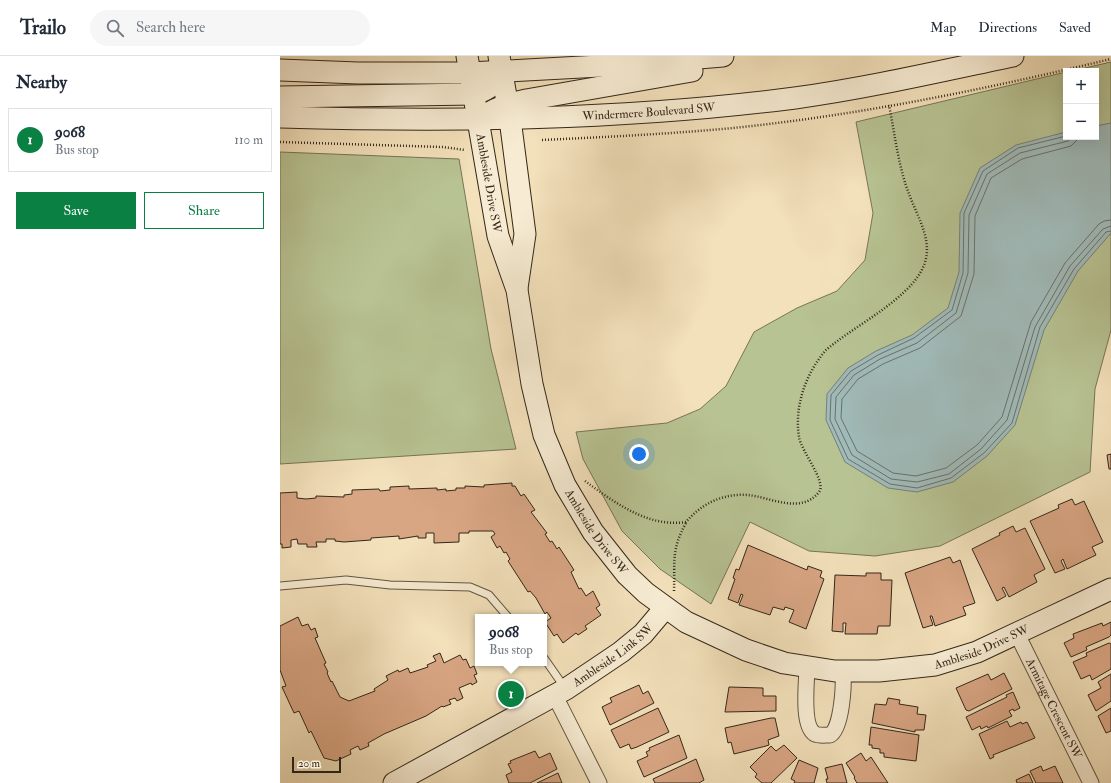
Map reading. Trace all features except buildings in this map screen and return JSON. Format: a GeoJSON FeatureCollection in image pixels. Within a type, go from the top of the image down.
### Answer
{"type":"FeatureCollection","features":[{"type":"Feature","properties":{"kind":"main road"},"geometry":{"type":"LineString","coordinates":[[508,112],[695,71],[722,56]]}},
{"type":"Feature","properties":{"kind":"main road"},"geometry":{"type":"LineString","coordinates":[[280,70],[358,73],[500,63],[600,66],[722,56]]}},
{"type":"Feature","properties":{"kind":"main road","name":"Windermere Boulevard SW"},"geometry":{"type":"LineString","coordinates":[[280,117],[478,120],[508,112],[705,108],[796,98],[1013,56]]}},
{"type":"Feature","properties":{"kind":"main road"},"geometry":{"type":"LineString","coordinates":[[280,97],[474,94],[484,91],[499,78],[500,63]]}},
{"type":"Feature","properties":{"kind":"main road","name":"Ambleside Drive SW"},"geometry":{"type":"LineString","coordinates":[[500,63],[525,234],[517,290]]}},
{"type":"Feature","properties":{"kind":"main road","name":"Ambleside Drive SW"},"geometry":{"type":"LineString","coordinates":[[468,65],[498,236],[517,290],[532,384],[544,435],[565,485],[593,532],[627,575],[670,600],[686,622],[746,650],[784,663],[843,671],[879,671],[935,665],[977,652],[1111,589]]}},
{"type":"Feature","properties":{"kind":"main road","name":"Ambleside Link SW"},"geometry":{"type":"LineString","coordinates":[[394,783],[561,693],[621,652],[643,634],[670,600]]}},
{"type":"Feature","properties":{"kind":"street","name":"Armitage Crescent SW"},"geometry":{"type":"LineString","coordinates":[[1017,634],[1091,783]]}},
{"type":"Feature","properties":{"kind":"street"},"geometry":{"type":"LineString","coordinates":[[807,667],[805,703],[808,721],[812,732],[821,736],[830,735],[836,729],[844,689],[843,671]]}},
{"type":"Feature","properties":{"kind":"street"},"geometry":{"type":"LineString","coordinates":[[561,693],[599,783]]}},
{"type":"Feature","properties":{"kind":"lane"},"geometry":{"type":"LineString","coordinates":[[280,586],[346,580],[390,585],[470,587],[489,595],[505,614]]}},
{"type":"Feature","properties":{"kind":"lane"},"geometry":{"type":"LineString","coordinates":[[547,664],[561,693]]}},
{"type":"Feature","properties":{"kind":"path"},"geometry":{"type":"LineString","coordinates":[[670,600],[674,554],[678,537],[686,522],[694,512],[720,498],[734,495],[748,495],[786,504],[813,499],[821,490],[822,484],[802,447],[799,437],[798,407],[810,374],[817,360],[826,350],[905,292],[923,267],[927,250],[922,221],[904,181],[889,105]]}},
{"type":"Feature","properties":{"kind":"path"},"geometry":{"type":"LineString","coordinates":[[280,142],[443,147],[466,150]]}},
{"type":"Feature","properties":{"kind":"path"},"geometry":{"type":"LineString","coordinates":[[583,479],[615,503],[637,513],[669,524],[686,522]]}},
{"type":"Feature","properties":{"kind":"green space"},"geometry":{"type":"Polygon","coordinates":[[[1111,62],[1111,330],[1095,389],[1090,472],[940,546],[875,556],[809,551],[750,522],[711,604],[660,569],[622,531],[583,459],[576,432],[667,423],[700,409],[726,386],[754,332],[797,308],[837,291],[865,260],[873,213],[856,122],[1063,73],[1063,140],[1099,140],[1099,68],[1085,68],[1111,62]]]}},
{"type":"Feature","properties":{"kind":"green space"},"geometry":{"type":"Polygon","coordinates":[[[280,152],[459,159],[491,349],[516,449],[280,464],[280,152]]]}},
{"type":"Feature","properties":{"kind":"water"},"geometry":{"type":"Polygon","coordinates":[[[1111,123],[1111,233],[1078,271],[1044,330],[1015,425],[987,456],[953,482],[917,492],[888,488],[845,462],[826,420],[827,394],[848,368],[876,351],[912,335],[948,308],[959,272],[960,213],[980,168],[1016,145],[1063,133],[1063,140],[1099,140],[1099,125],[1111,123]]]}},
{"type":"Feature","properties":{"kind":"place","name":"9068"},"geometry":{"type":"Point","coordinates":[511,694]}}]}
